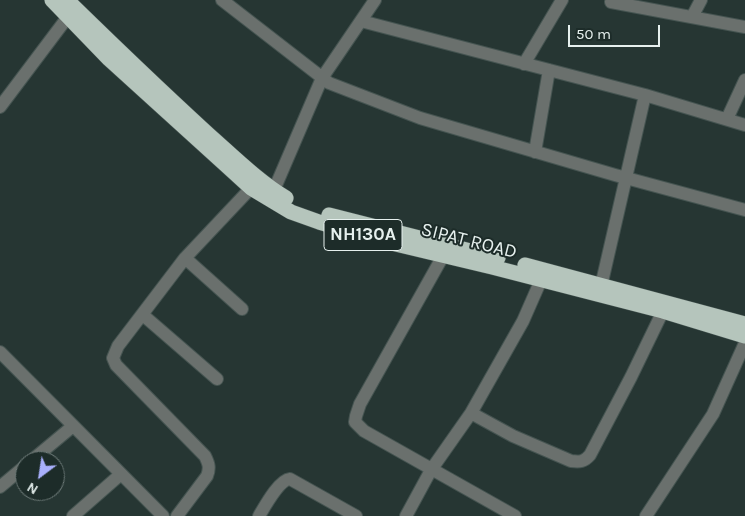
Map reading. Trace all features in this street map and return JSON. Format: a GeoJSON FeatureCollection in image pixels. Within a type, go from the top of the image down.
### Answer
{"type":"FeatureCollection","features":[{"type":"Feature","properties":{"kind":"highway","name":"SIPAT ROAD"},"geometry":{"type":"LineString","coordinates":[[52,0],[70,8],[291,212],[319,222],[443,256],[541,280],[599,289],[745,336]]}},
{"type":"Feature","properties":{"kind":"highway","name":"SIPAT ROAD"},"geometry":{"type":"LineString","coordinates":[[70,8],[109,59],[252,188],[329,215],[599,289],[745,324]]}},
{"type":"Feature","properties":{"kind":"street"},"geometry":{"type":"LineString","coordinates":[[222,0],[329,84],[420,118],[534,152],[745,210]]}},
{"type":"Feature","properties":{"kind":"street"},"geometry":{"type":"LineString","coordinates":[[272,195],[322,78],[375,0]]}},
{"type":"Feature","properties":{"kind":"street"},"geometry":{"type":"LineString","coordinates":[[524,64],[562,0]]}},
{"type":"Feature","properties":{"kind":"street"},"geometry":{"type":"LineString","coordinates":[[692,17],[701,0]]}},
{"type":"Feature","properties":{"kind":"street"},"geometry":{"type":"LineString","coordinates":[[611,2],[628,2],[692,17],[745,26]]}},
{"type":"Feature","properties":{"kind":"street"},"geometry":{"type":"LineString","coordinates":[[0,107],[70,8]]}},
{"type":"Feature","properties":{"kind":"street"},"geometry":{"type":"LineString","coordinates":[[361,21],[645,95],[745,125]]}},
{"type":"Feature","properties":{"kind":"street"},"geometry":{"type":"LineString","coordinates":[[534,152],[548,70]]}},
{"type":"Feature","properties":{"kind":"street"},"geometry":{"type":"LineString","coordinates":[[727,120],[745,80]]}},
{"type":"Feature","properties":{"kind":"street"},"geometry":{"type":"LineString","coordinates":[[599,289],[645,95]]}},
{"type":"Feature","properties":{"kind":"street"},"geometry":{"type":"LineString","coordinates":[[177,516],[207,476],[210,468],[205,456],[113,361],[113,358],[118,346],[185,258],[252,188]]}},
{"type":"Feature","properties":{"kind":"street"},"geometry":{"type":"LineString","coordinates":[[443,256],[360,404],[355,422],[364,431],[432,470],[499,512],[515,516]]}},
{"type":"Feature","properties":{"kind":"street"},"geometry":{"type":"LineString","coordinates":[[185,258],[242,308]]}},
{"type":"Feature","properties":{"kind":"street"},"geometry":{"type":"LineString","coordinates":[[406,516],[432,470],[472,413],[523,321],[541,280]]}},
{"type":"Feature","properties":{"kind":"street"},"geometry":{"type":"LineString","coordinates":[[472,413],[513,436],[571,461],[579,462],[586,460],[627,386],[663,311]]}},
{"type":"Feature","properties":{"kind":"street"},"geometry":{"type":"LineString","coordinates":[[143,315],[217,379]]}},
{"type":"Feature","properties":{"kind":"street"},"geometry":{"type":"LineString","coordinates":[[646,516],[713,414],[745,343]]}},
{"type":"Feature","properties":{"kind":"street"},"geometry":{"type":"LineString","coordinates":[[0,352],[162,516]]}},
{"type":"Feature","properties":{"kind":"street"},"geometry":{"type":"LineString","coordinates":[[43,451],[73,426]]}},
{"type":"Feature","properties":{"kind":"street"},"geometry":{"type":"LineString","coordinates":[[0,487],[15,474]]}},
{"type":"Feature","properties":{"kind":"street"},"geometry":{"type":"LineString","coordinates":[[73,516],[121,474]]}},
{"type":"Feature","properties":{"kind":"street"},"geometry":{"type":"LineString","coordinates":[[258,516],[281,484],[286,479],[290,479],[356,516]]}}]}
